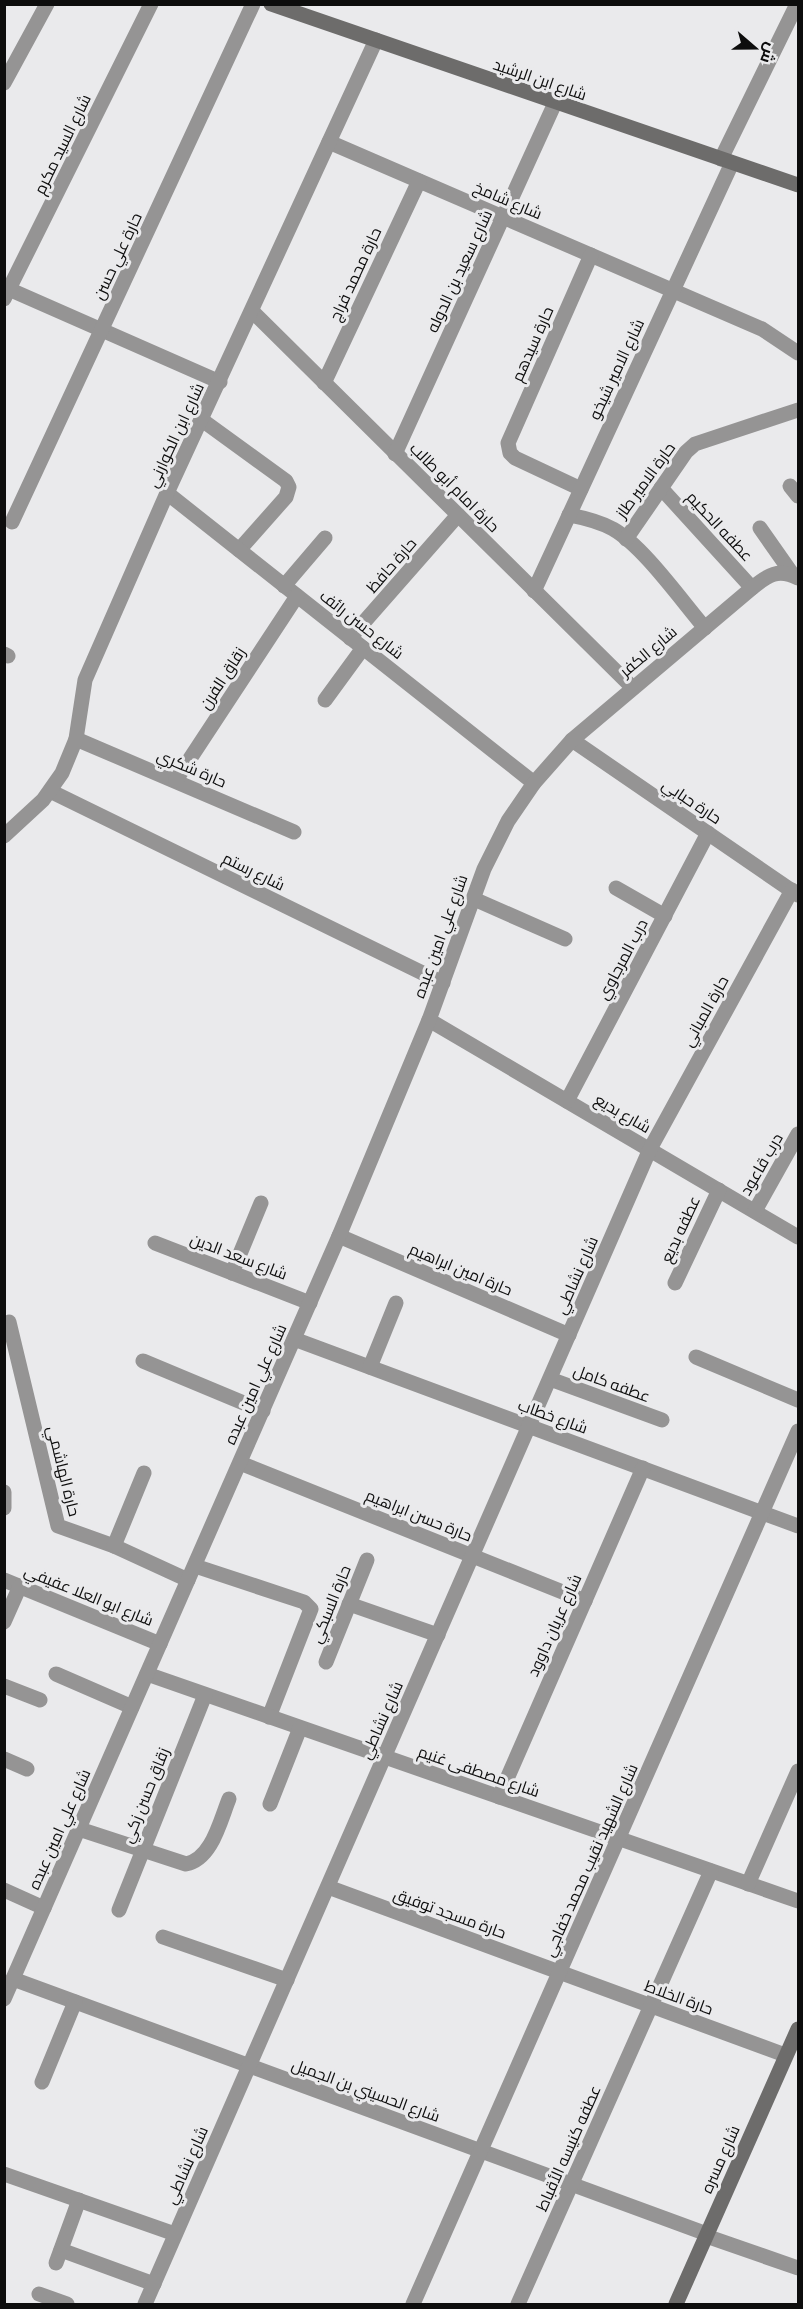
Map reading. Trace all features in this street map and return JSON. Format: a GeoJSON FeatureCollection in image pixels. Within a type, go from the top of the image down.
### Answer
{"type":"FeatureCollection","features":[{"type":"Feature","properties":{"kind":"street"},"geometry":{"type":"LineString","coordinates":[[4,83],[47,4]]}},
{"type":"Feature","properties":{"kind":"street","name":"شارع السيد مكرم"},"geometry":{"type":"LineString","coordinates":[[6,292],[151,4]]}},
{"type":"Feature","properties":{"kind":"street","name":"حارة علي حسن"},"geometry":{"type":"LineString","coordinates":[[12,522],[253,4]]}},
{"type":"Feature","properties":{"kind":"street","name":"شارع ابن الرشيد"},"geometry":{"type":"LineString","coordinates":[[271,4],[798,185]]}},
{"type":"Feature","properties":{"kind":"street","name":"شارع الامير شيخو"},"geometry":{"type":"LineString","coordinates":[[534,591],[672,291],[726,161],[797,4]]}},
{"type":"Feature","properties":{"kind":"street","name":"شارع ابن الكوارني"},"geometry":{"type":"LineString","coordinates":[[7,829],[43,800],[63,773],[76,739],[85,680],[167,493],[376,40]]}},
{"type":"Feature","properties":{"kind":"street","name":"شارع سعيد بن الدوله"},"geometry":{"type":"LineString","coordinates":[[395,453],[555,103]]}},
{"type":"Feature","properties":{"kind":"street","name":"شارع شامخ"},"geometry":{"type":"LineString","coordinates":[[329,142],[762,329],[798,353]]}},
{"type":"Feature","properties":{"kind":"street","name":"حارة محمد فراج"},"geometry":{"type":"LineString","coordinates":[[324,383],[419,181]]}},
{"type":"Feature","properties":{"kind":"street","name":"حارة سيدهم"},"geometry":{"type":"LineString","coordinates":[[581,489],[515,458],[509,448],[510,437],[591,255]]}},
{"type":"Feature","properties":{"kind":"street"},"geometry":{"type":"LineString","coordinates":[[6,292],[220,382]]}},
{"type":"Feature","properties":{"kind":"street","name":"حارة امام أبو طالب"},"geometry":{"type":"LineString","coordinates":[[252,312],[633,688]]}},
{"type":"Feature","properties":{"kind":"street","name":"حارة الامير طاز"},"geometry":{"type":"LineString","coordinates":[[626,539],[686,452],[695,444],[798,410]]}},
{"type":"Feature","properties":{"kind":"street"},"geometry":{"type":"LineString","coordinates":[[202,420],[286,481],[289,487],[286,497],[239,550]]}},
{"type":"Feature","properties":{"kind":"street","name":"عطفه الحكيم"},"geometry":{"type":"LineString","coordinates":[[661,488],[752,588]]}},
{"type":"Feature","properties":{"kind":"street","name":"شارع حسن رائف"},"geometry":{"type":"LineString","coordinates":[[167,493],[534,783]]}},
{"type":"Feature","properties":{"kind":"street","name":"حارة حافظ"},"geometry":{"type":"LineString","coordinates":[[325,700],[357,643],[458,515]]}},
{"type":"Feature","properties":{"kind":"street"},"geometry":{"type":"LineString","coordinates":[[569,515],[593,519],[626,539],[705,628]]}},
{"type":"Feature","properties":{"kind":"street"},"geometry":{"type":"LineString","coordinates":[[760,528],[796,577]]}},
{"type":"Feature","properties":{"kind":"street"},"geometry":{"type":"LineString","coordinates":[[284,586],[325,537]]}},
{"type":"Feature","properties":{"kind":"street","name":"شارع الكفر"},"geometry":{"type":"LineString","coordinates":[[534,783],[572,740],[752,588],[770,574],[777,572],[796,577]]}},
{"type":"Feature","properties":{"kind":"street","name":"زقاق الفرن"},"geometry":{"type":"LineString","coordinates":[[176,780],[297,596]]}},
{"type":"Feature","properties":{"kind":"street","name":"حارة شكري"},"geometry":{"type":"LineString","coordinates":[[76,739],[294,832]]}},
{"type":"Feature","properties":{"kind":"street","name":"حارة حبابي"},"geometry":{"type":"LineString","coordinates":[[572,740],[795,893]]}},
{"type":"Feature","properties":{"kind":"street","name":"شارع علي امين عبده"},"geometry":{"type":"LineString","coordinates":[[4,1999],[339,1236],[429,1020],[474,899],[508,821],[534,783]]}},
{"type":"Feature","properties":{"kind":"street","name":"شارع رستم"},"geometry":{"type":"LineString","coordinates":[[50,791],[442,983]]}},
{"type":"Feature","properties":{"kind":"street","name":"درب المرجاوي"},"geometry":{"type":"LineString","coordinates":[[567,1101],[708,834]]}},
{"type":"Feature","properties":{"kind":"street"},"geometry":{"type":"LineString","coordinates":[[616,888],[665,916]]}},
{"type":"Feature","properties":{"kind":"street","name":"حارة المباني"},"geometry":{"type":"LineString","coordinates":[[650,1149],[795,893]]}},
{"type":"Feature","properties":{"kind":"street"},"geometry":{"type":"LineString","coordinates":[[474,899],[566,939]]}},
{"type":"Feature","properties":{"kind":"street","name":"شارع بديع"},"geometry":{"type":"LineString","coordinates":[[429,1020],[798,1237]]}},
{"type":"Feature","properties":{"kind":"street","name":"درب قاعود"},"geometry":{"type":"LineString","coordinates":[[755,1211],[798,1134]]}},
{"type":"Feature","properties":{"kind":"street","name":"شارع نشاطي"},"geometry":{"type":"LineString","coordinates":[[145,2304],[650,1149]]}},
{"type":"Feature","properties":{"kind":"street","name":"عطفه بديع"},"geometry":{"type":"LineString","coordinates":[[675,1283],[719,1190]]}},
{"type":"Feature","properties":{"kind":"street"},"geometry":{"type":"LineString","coordinates":[[232,1273],[261,1203]]}},
{"type":"Feature","properties":{"kind":"street","name":"حارة امين ابراهيم"},"geometry":{"type":"LineString","coordinates":[[339,1236],[569,1335]]}},
{"type":"Feature","properties":{"kind":"street","name":"شارع سعد الدين"},"geometry":{"type":"LineString","coordinates":[[155,1243],[310,1303]]}},
{"type":"Feature","properties":{"kind":"street"},"geometry":{"type":"LineString","coordinates":[[370,1367],[396,1303]]}},
{"type":"Feature","properties":{"kind":"street","name":"حارة الهاشمي"},"geometry":{"type":"LineString","coordinates":[[9,1322],[57,1524],[63,1530],[114,1546],[188,1580]]}},
{"type":"Feature","properties":{"kind":"street","name":"شارع خطاب"},"geometry":{"type":"LineString","coordinates":[[294,1339],[798,1526]]}},
{"type":"Feature","properties":{"kind":"street"},"geometry":{"type":"LineString","coordinates":[[696,1357],[798,1400]]}},
{"type":"Feature","properties":{"kind":"street"},"geometry":{"type":"LineString","coordinates":[[143,1361],[263,1411]]}},
{"type":"Feature","properties":{"kind":"street","name":"عطفه كامل"},"geometry":{"type":"LineString","coordinates":[[550,1379],[662,1420]]}},
{"type":"Feature","properties":{"kind":"street","name":"شارع الشهيد نقيب محمد خفاجي"},"geometry":{"type":"LineString","coordinates":[[414,2304],[798,1433]]}},
{"type":"Feature","properties":{"kind":"street","name":"حارة حسن ابراهيم"},"geometry":{"type":"LineString","coordinates":[[240,1463],[585,1601]]}},
{"type":"Feature","properties":{"kind":"street","name":"شارع عريان داوود"},"geometry":{"type":"LineString","coordinates":[[499,1797],[643,1468]]}},
{"type":"Feature","properties":{"kind":"street"},"geometry":{"type":"LineString","coordinates":[[114,1546],[144,1473]]}},
{"type":"Feature","properties":{"kind":"street"},"geometry":{"type":"LineString","coordinates":[[4,1492],[4,1508]]}},
{"type":"Feature","properties":{"kind":"street","name":"حارة السبكي"},"geometry":{"type":"LineString","coordinates":[[326,1662],[368,1560]]}},
{"type":"Feature","properties":{"kind":"street"},"geometry":{"type":"LineString","coordinates":[[195,1566],[304,1602],[311,1609],[269,1717]]}},
{"type":"Feature","properties":{"kind":"street","name":"شارع ابو العلا عفيفي"},"geometry":{"type":"LineString","coordinates":[[4,1580],[160,1644]]}},
{"type":"Feature","properties":{"kind":"street"},"geometry":{"type":"LineString","coordinates":[[4,1622],[20,1586]]}},
{"type":"Feature","properties":{"kind":"street"},"geometry":{"type":"LineString","coordinates":[[349,1604],[438,1635]]}},
{"type":"Feature","properties":{"kind":"street"},"geometry":{"type":"LineString","coordinates":[[56,1674],[132,1707]]}},
{"type":"Feature","properties":{"kind":"street","name":"شارع مصطفى غنيم"},"geometry":{"type":"LineString","coordinates":[[147,1674],[798,1901]]}},
{"type":"Feature","properties":{"kind":"street"},"geometry":{"type":"LineString","coordinates":[[4,1686],[40,1700]]}},
{"type":"Feature","properties":{"kind":"street","name":"زقاق حسن زكي"},"geometry":{"type":"LineString","coordinates":[[119,1910],[205,1695]]}},
{"type":"Feature","properties":{"kind":"street"},"geometry":{"type":"LineString","coordinates":[[270,1804],[300,1728]]}},
{"type":"Feature","properties":{"kind":"street"},"geometry":{"type":"LineString","coordinates":[[4,1759],[27,1769]]}},
{"type":"Feature","properties":{"kind":"street"},"geometry":{"type":"LineString","coordinates":[[748,1884],[798,1772]]}},
{"type":"Feature","properties":{"kind":"street"},"geometry":{"type":"LineString","coordinates":[[79,1829],[186,1864],[198,1860],[207,1850],[229,1800]]}},
{"type":"Feature","properties":{"kind":"street","name":"عطفه كنيسه الأقباط"},"geometry":{"type":"LineString","coordinates":[[518,2304],[711,1871]]}},
{"type":"Feature","properties":{"kind":"street","name":"حارة مسجد توفيق"},"geometry":{"type":"LineString","coordinates":[[328,1887],[560,1973]]}},
{"type":"Feature","properties":{"kind":"street"},"geometry":{"type":"LineString","coordinates":[[4,1890],[44,1908]]}},
{"type":"Feature","properties":{"kind":"street"},"geometry":{"type":"LineString","coordinates":[[163,1936],[287,1980]]}},
{"type":"Feature","properties":{"kind":"street","name":"حارة الخلاط"},"geometry":{"type":"LineString","coordinates":[[560,1973],[785,2055]]}},
{"type":"Feature","properties":{"kind":"street","name":"شارع الحسيني بن الجميل"},"geometry":{"type":"LineString","coordinates":[[13,1979],[798,2268]]}},
{"type":"Feature","properties":{"kind":"street"},"geometry":{"type":"LineString","coordinates":[[42,2082],[75,2002]]}},
{"type":"Feature","properties":{"kind":"street","name":"شارع مسره"},"geometry":{"type":"LineString","coordinates":[[676,2304],[798,2029]]}},
{"type":"Feature","properties":{"kind":"street"},"geometry":{"type":"LineString","coordinates":[[4,2174],[175,2234]]}},
{"type":"Feature","properties":{"kind":"street"},"geometry":{"type":"LineString","coordinates":[[79,2200],[58,2257],[154,2284]]}},
{"type":"Feature","properties":{"kind":"street"},"geometry":{"type":"LineString","coordinates":[[39,2294],[67,2304]]}}]}
